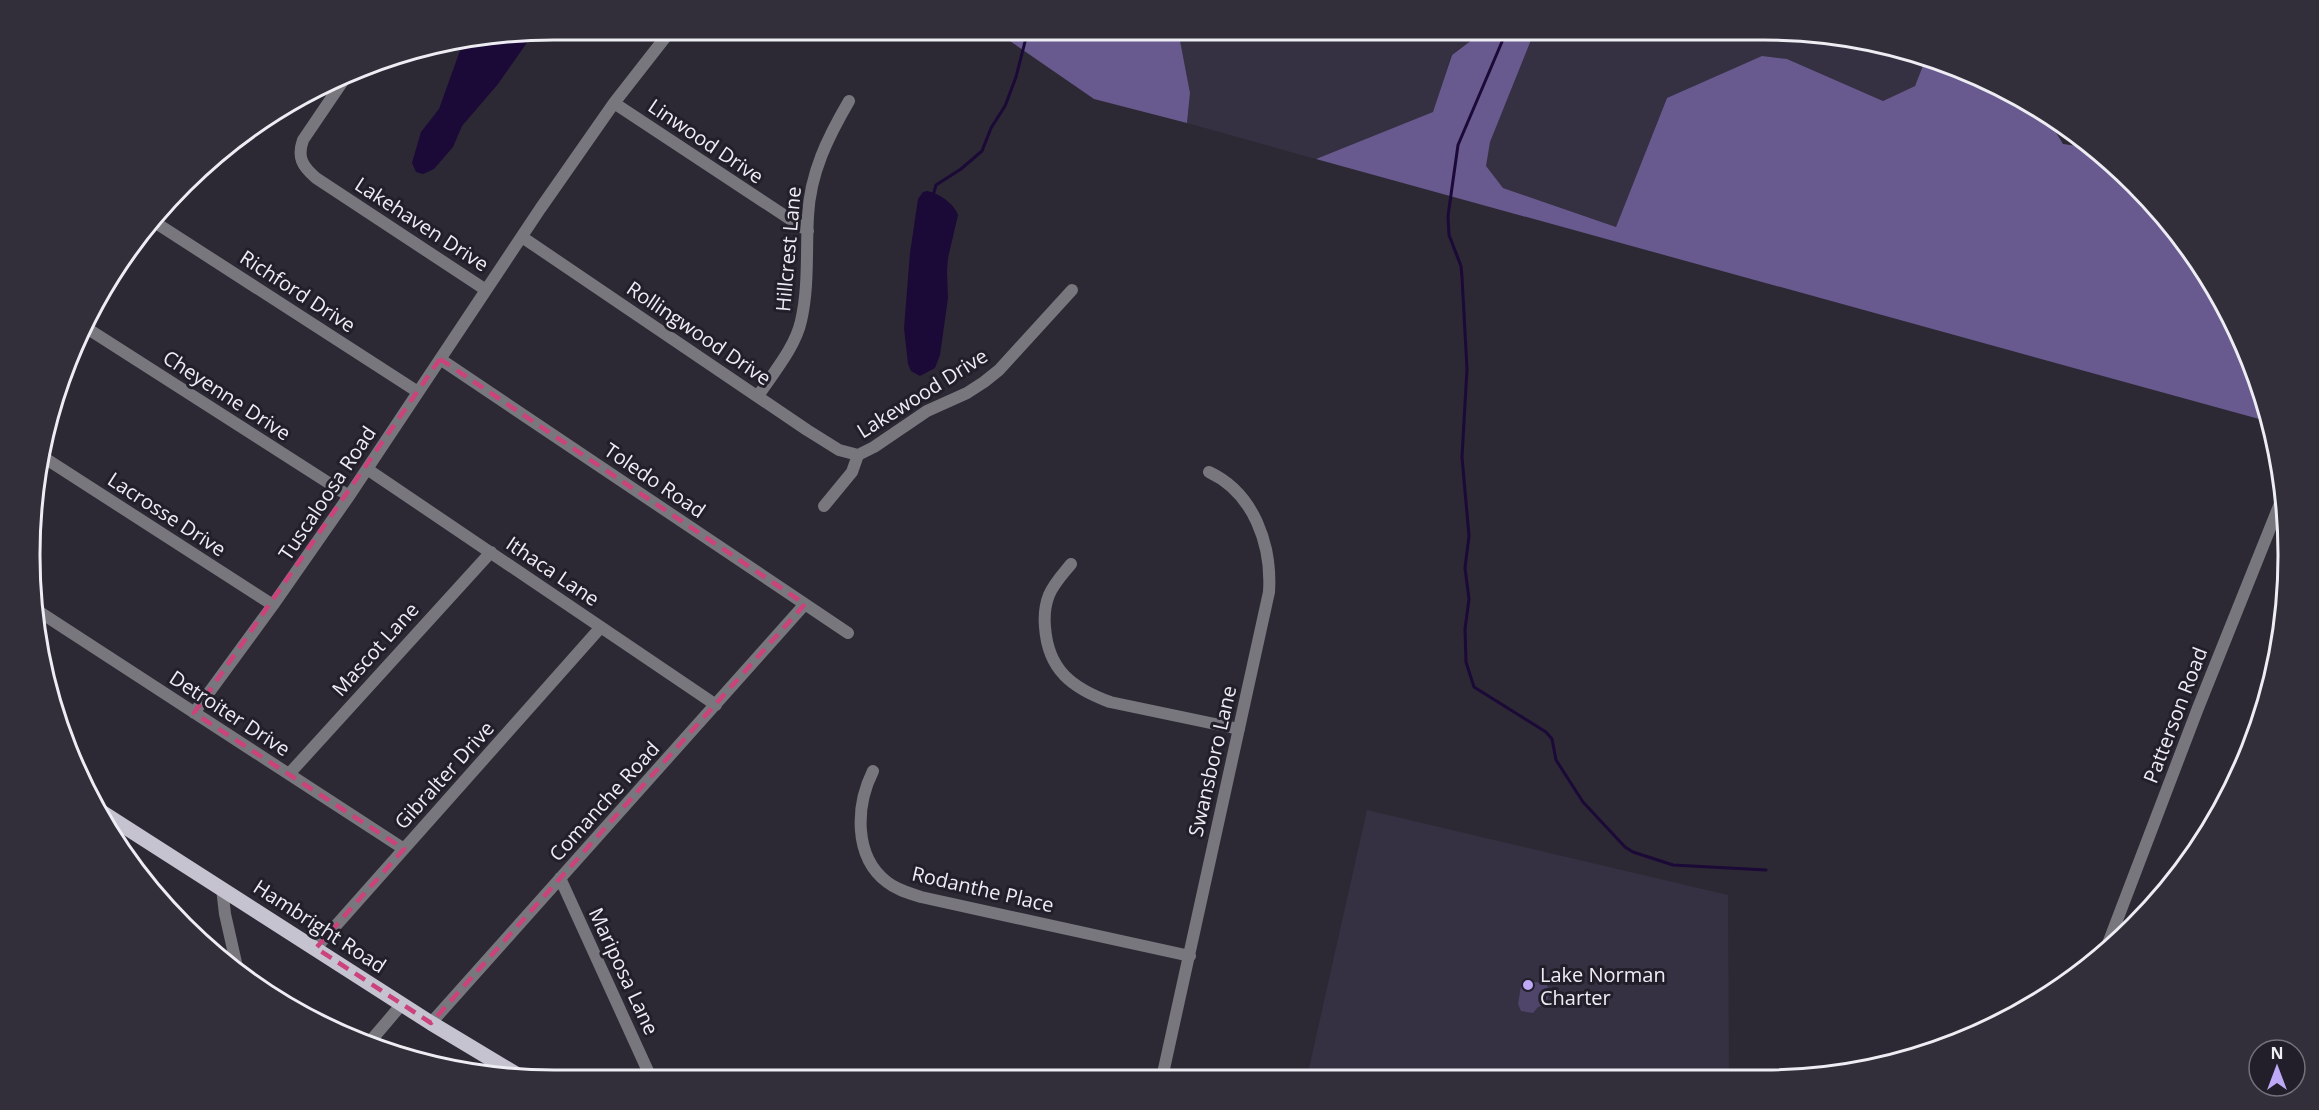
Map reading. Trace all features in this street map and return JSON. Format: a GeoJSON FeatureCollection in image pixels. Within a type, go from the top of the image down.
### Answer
{"type":"FeatureCollection","features":[{"type":"Feature","properties":{"kind":"main road","name":"Hambright Road"},"geometry":{"type":"LineString","coordinates":[[113,819],[501,1066]]}},
{"type":"Feature","properties":{"kind":"street","name":"Lakehaven Drive"},"geometry":{"type":"LineString","coordinates":[[339,89],[303,140],[300,148],[301,163],[316,178],[486,290],[614,104],[663,40]]}},
{"type":"Feature","properties":{"kind":"street","name":"Hillcrest Lane"},"geometry":{"type":"LineString","coordinates":[[758,396],[796,336],[801,322],[809,206],[816,170],[821,153],[849,100]]}},
{"type":"Feature","properties":{"kind":"street","name":"Linwood Drive"},"geometry":{"type":"LineString","coordinates":[[614,104],[808,231]]}},
{"type":"Feature","properties":{"kind":"street","name":"Richford Drive"},"geometry":{"type":"LineString","coordinates":[[160,226],[418,392]]}},
{"type":"Feature","properties":{"kind":"street","name":"Rollingwood Drive"},"geometry":{"type":"LineString","coordinates":[[522,237],[839,450],[858,455]]}},
{"type":"Feature","properties":{"kind":"street","name":"Tuscaloosa Road"},"geometry":{"type":"LineString","coordinates":[[194,713],[349,496],[486,290]]}},
{"type":"Feature","properties":{"kind":"street","name":"Lakewood Drive"},"geometry":{"type":"LineString","coordinates":[[824,506],[852,472],[858,455],[874,447],[919,416],[967,393],[984,382],[999,370],[1072,290]]}},
{"type":"Feature","properties":{"kind":"street","name":"Cheyenne Drive"},"geometry":{"type":"LineString","coordinates":[[92,332],[349,496]]}},
{"type":"Feature","properties":{"kind":"street","name":"Toledo Road"},"geometry":{"type":"LineString","coordinates":[[440,359],[848,633]]}},
{"type":"Feature","properties":{"kind":"street","name":"Lacrosse Drive"},"geometry":{"type":"LineString","coordinates":[[49,461],[273,605]]}},
{"type":"Feature","properties":{"kind":"street","name":"Ithaca Lane"},"geometry":{"type":"LineString","coordinates":[[367,469],[716,705]]}},
{"type":"Feature","properties":{"kind":"street","name":"Swansboro Lane"},"geometry":{"type":"LineString","coordinates":[[1164,1070],[1269,592],[1269,562],[1261,531],[1246,503],[1229,484],[1209,472]]}},
{"type":"Feature","properties":{"kind":"street","name":"Patterson Road"},"geometry":{"type":"LineString","coordinates":[[2112,934],[2198,708],[2276,513]]}},
{"type":"Feature","properties":{"kind":"street","name":"Mascot Lane"},"geometry":{"type":"LineString","coordinates":[[289,774],[491,552]]}},
{"type":"Feature","properties":{"kind":"street"},"geometry":{"type":"LineString","coordinates":[[1071,564],[1048,596],[1044,617],[1048,648],[1053,661],[1069,681],[1089,694],[1110,702],[1239,729]]}},
{"type":"Feature","properties":{"kind":"street","name":"Comanche Road"},"geometry":{"type":"LineString","coordinates":[[431,1023],[805,604]]}},
{"type":"Feature","properties":{"kind":"street","name":"Detroiter Drive"},"geometry":{"type":"LineString","coordinates":[[44,615],[404,849]]}},
{"type":"Feature","properties":{"kind":"street","name":"Gibralter Drive"},"geometry":{"type":"LineString","coordinates":[[316,948],[601,627]]}},
{"type":"Feature","properties":{"kind":"street","name":"Rodanthe Place"},"geometry":{"type":"LineString","coordinates":[[873,771],[861,806],[861,834],[865,849],[878,872],[894,887],[921,897],[1190,956]]}},
{"type":"Feature","properties":{"kind":"street","name":"Mariposa Lane"},"geometry":{"type":"LineString","coordinates":[[560,878],[647,1070]]}},
{"type":"Feature","properties":{"kind":"street"},"geometry":{"type":"LineString","coordinates":[[222,888],[235,957]]}},
{"type":"Feature","properties":{"kind":"street"},"geometry":{"type":"LineString","coordinates":[[375,1036],[402,1004]]}},
{"type":"Feature","properties":{"kind":"highlighted area"},"geometry":{"type":"Polygon","coordinates":[[[440,359],[805,604],[431,1023],[316,948],[404,849],[194,713],[440,359]]]}},
{"type":"Feature","properties":{"kind":"shaded area"},"geometry":{"type":"Polygon","coordinates":[[[1008,40],[1180,40],[1190,93],[1187,123],[1094,99],[1008,40]]]}},
{"type":"Feature","properties":{"kind":"shaded area"},"geometry":{"type":"Polygon","coordinates":[[[1180,40],[1471,40],[1451,55],[1434,112],[1316,159],[1187,123],[1190,93],[1180,40]]]}},
{"type":"Feature","properties":{"kind":"shaded area"},"geometry":{"type":"Polygon","coordinates":[[[1472,40],[1531,40],[1490,142],[1486,166],[1503,188],[1616,227],[1667,98],[1762,56],[1787,59],[1883,101],[1915,86],[1923,66],[1961,80],[2021,109],[2050,127],[2063,144],[2075,146],[2103,168],[2151,216],[2192,269],[2210,298],[2239,358],[2260,419],[1316,159],[1433,112],[1452,55],[1472,40]]]}},
{"type":"Feature","properties":{"kind":"shaded area"},"geometry":{"type":"Polygon","coordinates":[[[1531,40],[1798,42],[1864,50],[1923,66],[1915,86],[1883,101],[1787,59],[1667,98],[1616,227],[1503,188],[1485,166],[1490,142],[1531,40]]]}},
{"type":"Feature","properties":{"kind":"shaded area"},"geometry":{"type":"Polygon","coordinates":[[[528,42],[498,84],[462,126],[453,147],[434,169],[423,174],[416,172],[412,163],[421,132],[439,109],[461,49],[528,42]]]}},
{"type":"Feature","properties":{"kind":"shaded area"},"geometry":{"type":"Polygon","coordinates":[[[927,191],[945,199],[958,215],[948,258],[948,298],[940,355],[935,368],[920,376],[911,371],[908,364],[904,328],[910,253],[918,199],[923,192],[927,191]]]}},
{"type":"Feature","properties":{"kind":"shaded area","name":"Lake Norman Charter"},"geometry":{"type":"Polygon","coordinates":[[[1367,810],[1728,895],[1729,1070],[1309,1070],[1367,810]]]}},
{"type":"Feature","properties":{"kind":"shaded area"},"geometry":{"type":"Polygon","coordinates":[[[1535,982],[1546,984],[1550,990],[1547,1001],[1533,1013],[1521,1011],[1518,1004],[1521,986],[1535,982]]]}},
{"type":"Feature","properties":{"kind":"waterway"},"geometry":{"type":"LineString","coordinates":[[933,196],[936,185],[961,169],[982,151],[991,128],[1005,106],[1016,77],[1025,40]]}},
{"type":"Feature","properties":{"kind":"waterway"},"geometry":{"type":"LineString","coordinates":[[1503,40],[1458,145],[1448,216],[1449,235],[1461,266],[1467,369],[1462,457],[1469,536],[1465,568],[1469,599],[1465,629],[1466,662],[1474,687],[1546,732],[1552,739],[1556,760],[1583,802],[1625,847],[1633,852],[1673,865],[1766,870]]}},
{"type":"Feature","properties":{"kind":"place","name":"Lake Norman Charter"},"geometry":{"type":"Point","coordinates":[1528,985]}}]}
